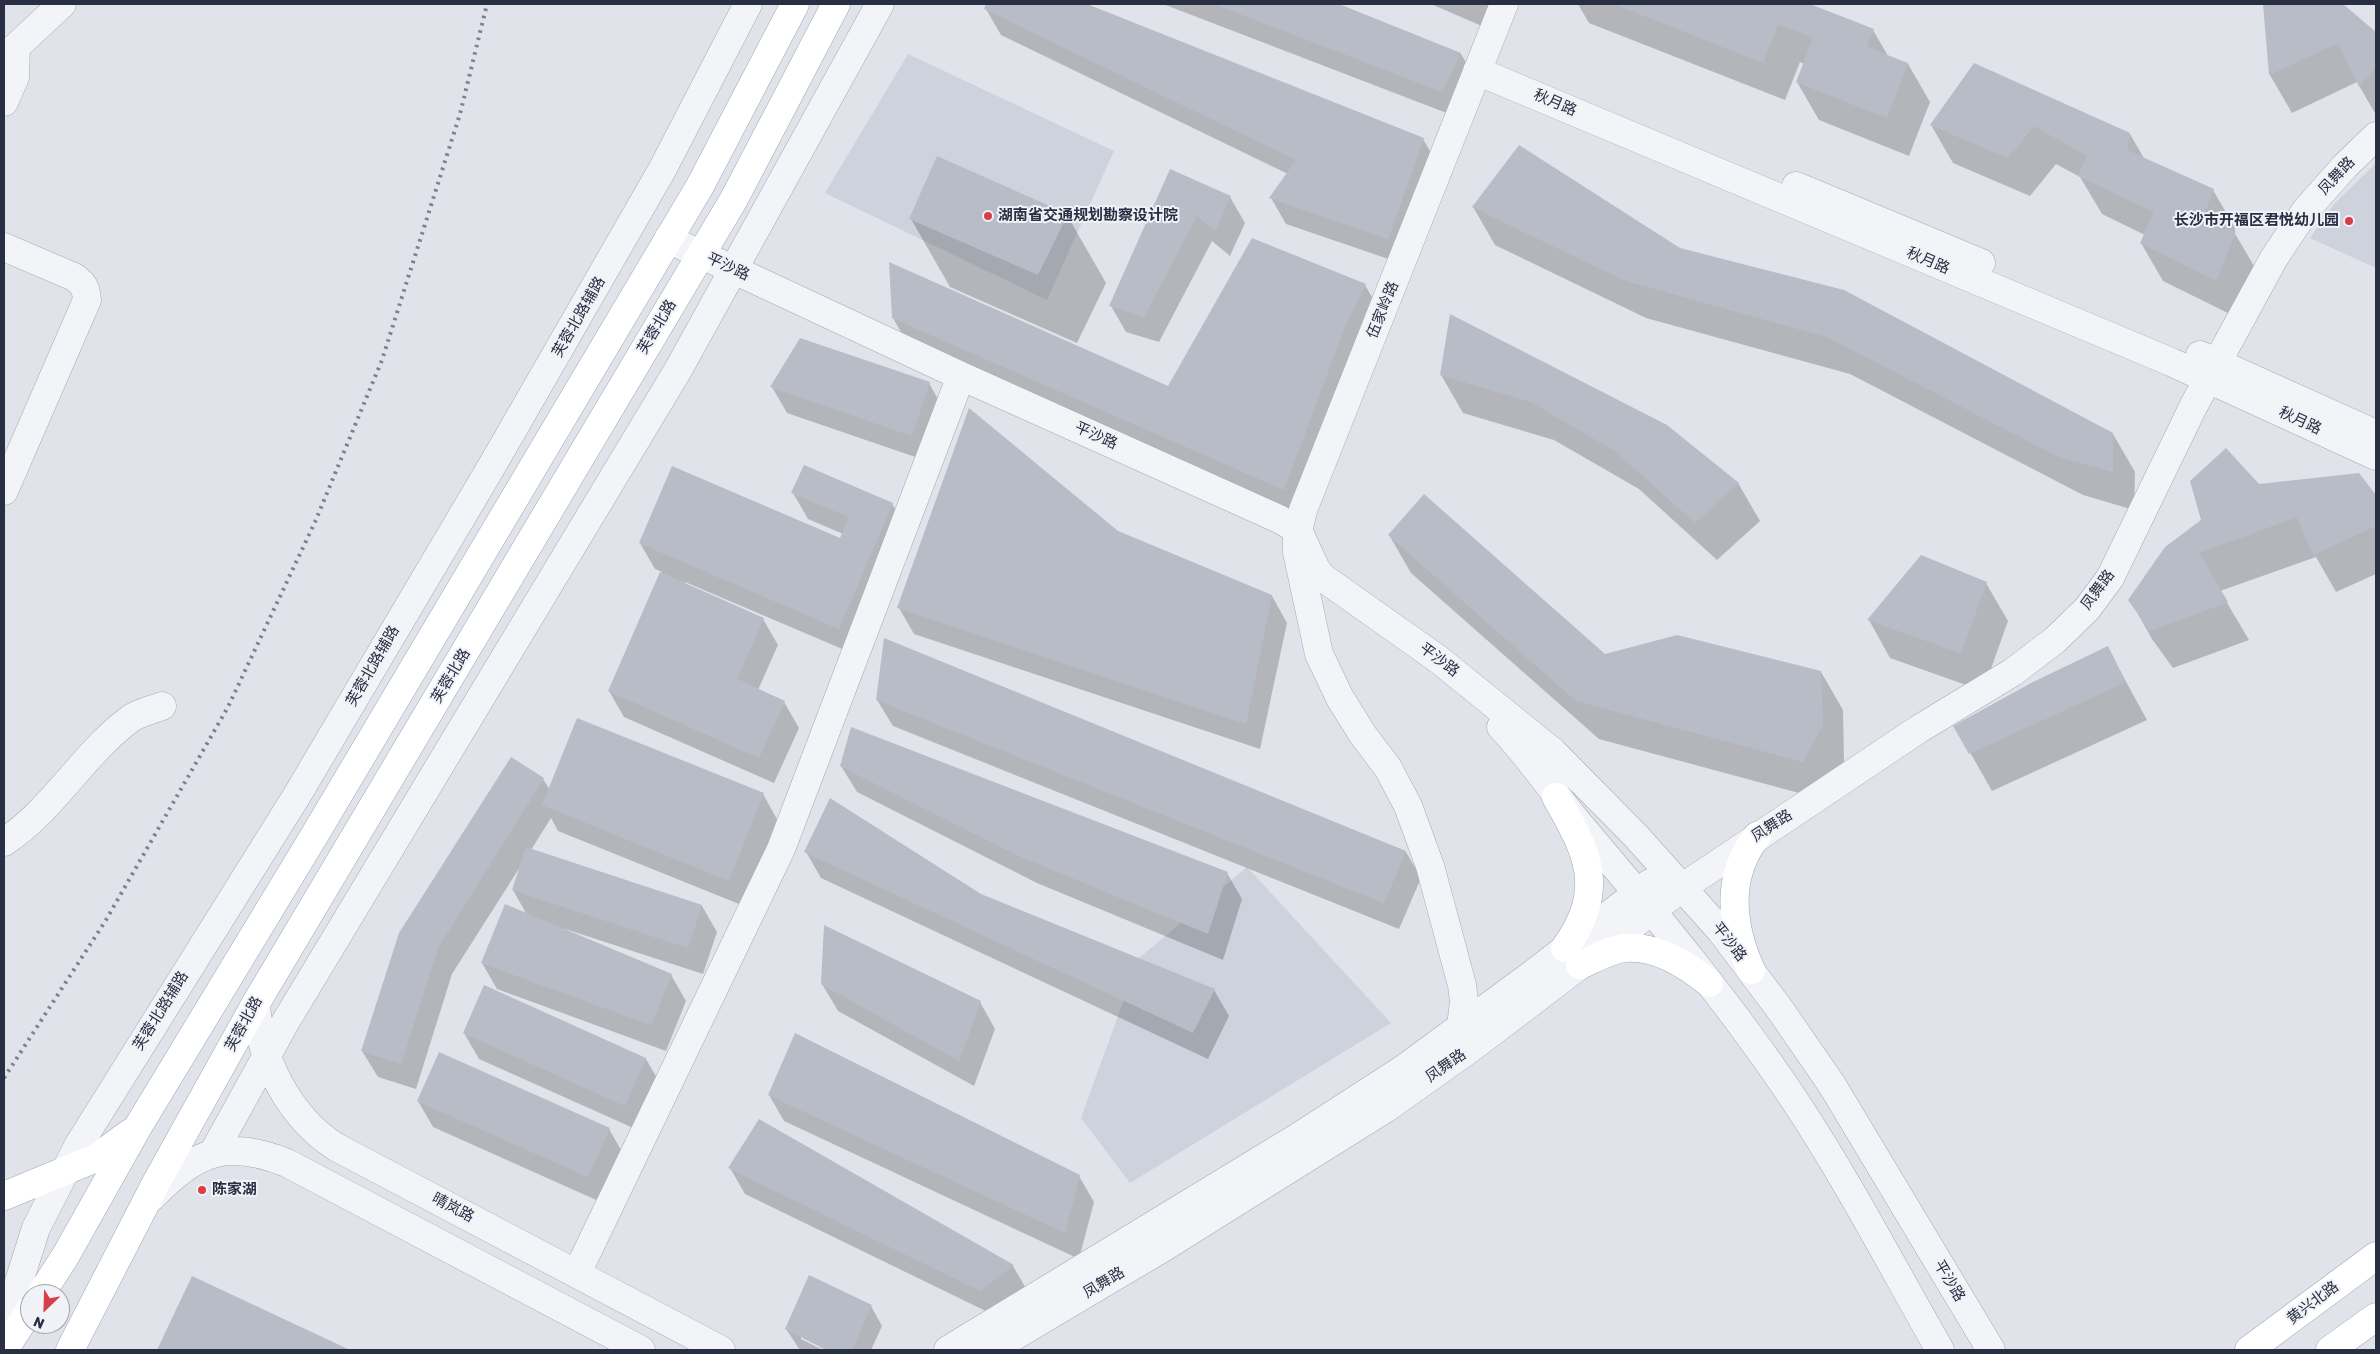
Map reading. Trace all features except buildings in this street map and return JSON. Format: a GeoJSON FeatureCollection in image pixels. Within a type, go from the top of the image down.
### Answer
{"type":"FeatureCollection","features":[{"type":"Feature","properties":{"kind":"main road"},"geometry":{"type":"LineString","coordinates":[[47,1284],[66,1255],[139,1126],[320,828],[700,186],[795,4]]}},
{"type":"Feature","properties":{"kind":"main road","name":"芙蓉北路"},"geometry":{"type":"LineString","coordinates":[[70,1350],[147,1201],[256,1003],[734,199],[834,9]]}},
{"type":"Feature","properties":{"kind":"main road"},"geometry":{"type":"LineString","coordinates":[[1556,797],[1581,842],[1587,860],[1589,876],[1586,909],[1573,936],[1572,957],[1603,954],[1624,948],[1647,950],[1667,955],[1684,964],[1710,983]]}},
{"type":"Feature","properties":{"kind":"main road"},"geometry":{"type":"LineString","coordinates":[[1751,970],[1737,934],[1736,884],[1739,865],[1745,851],[1757,836]]}},
{"type":"Feature","properties":{"kind":"main road"},"geometry":{"type":"LineString","coordinates":[[4,1196],[96,1158],[116,1145],[139,1126]]}},
{"type":"Feature","properties":{"kind":"main road","name":"黄兴北路"},"geometry":{"type":"LineString","coordinates":[[2249,1350],[2376,1256]]}},
{"type":"Feature","properties":{"kind":"main road"},"geometry":{"type":"LineString","coordinates":[[2330,1350],[2376,1317]]}},
{"type":"Feature","properties":{"kind":"main road"},"geometry":{"type":"LineString","coordinates":[[4,1350],[20,1325]]}},
{"type":"Feature","properties":{"kind":"street"},"geometry":{"type":"LineString","coordinates":[[4,102],[14,77],[10,53],[62,4]]}},
{"type":"Feature","properties":{"kind":"street","name":"芙蓉北路辅路"},"geometry":{"type":"LineString","coordinates":[[4,1329],[36,1228],[78,1146],[296,797],[493,464],[662,170],[748,4]]}},
{"type":"Feature","properties":{"kind":"street"},"geometry":{"type":"LineString","coordinates":[[213,1153],[266,1057],[678,370],[880,4]]}},
{"type":"Feature","properties":{"kind":"street","name":"伍家岭路"},"geometry":{"type":"LineString","coordinates":[[1461,1027],[1464,1012],[1462,985],[1430,866],[1408,806],[1388,768],[1363,735],[1340,698],[1319,654],[1298,562],[1298,530],[1303,510],[1504,4]]}},
{"type":"Feature","properties":{"kind":"street"},"geometry":{"type":"LineString","coordinates":[[834,9],[865,30]]}},
{"type":"Feature","properties":{"kind":"street","name":"秋月路"},"geometry":{"type":"LineString","coordinates":[[1480,63],[2213,371],[2376,434]]}},
{"type":"Feature","properties":{"kind":"street","name":"凤舞路"},"geometry":{"type":"LineString","coordinates":[[991,1350],[1166,1246],[1385,1109],[1471,1048],[1572,957],[1675,878],[1757,836],[1919,729],[2013,672],[2054,640],[2087,609],[2110,578],[2213,371],[2274,258],[2306,210],[2345,166],[2376,136]]}},
{"type":"Feature","properties":{"kind":"street","name":"平沙路"},"geometry":{"type":"LineString","coordinates":[[664,246],[958,383],[1257,526],[1284,541],[1292,549],[1312,584],[1323,594],[1424,665],[1488,715],[1521,747],[1556,797],[1710,983],[1787,1090],[1821,1142],[1940,1350]]}},
{"type":"Feature","properties":{"kind":"street"},"geometry":{"type":"LineString","coordinates":[[4,247],[74,277],[83,283],[87,300],[4,491]]}},
{"type":"Feature","properties":{"kind":"street","name":"秋月路"},"geometry":{"type":"LineString","coordinates":[[2213,371],[2376,456]]}},
{"type":"Feature","properties":{"kind":"street"},"geometry":{"type":"LineString","coordinates":[[577,1273],[781,849],[958,383]]}},
{"type":"Feature","properties":{"kind":"street","name":"平沙路"},"geometry":{"type":"LineString","coordinates":[[958,383],[1256,508],[1298,530],[1316,569],[1322,577],[1438,659],[1546,746],[1600,798],[1675,878],[1721,931],[1751,970],[1832,1085],[1990,1350]]}},
{"type":"Feature","properties":{"kind":"street"},"geometry":{"type":"LineString","coordinates":[[459,663],[491,682]]}},
{"type":"Feature","properties":{"kind":"street"},"geometry":{"type":"LineString","coordinates":[[4,842],[16,834],[56,796],[100,746],[131,718],[162,706]]}},
{"type":"Feature","properties":{"kind":"street","name":"凤舞路"},"geometry":{"type":"LineString","coordinates":[[948,1350],[1295,1139],[1402,1070],[1461,1027],[1572,957]]}},
{"type":"Feature","properties":{"kind":"street","name":"晴岚路"},"geometry":{"type":"LineString","coordinates":[[256,1003],[260,1038],[266,1057],[298,1112],[319,1136],[336,1147],[721,1350]]}},
{"type":"Feature","properties":{"kind":"street"},"geometry":{"type":"LineString","coordinates":[[147,1201],[170,1178],[192,1161],[213,1153],[240,1151],[256,1153],[287,1163],[641,1350]]}},
{"type":"Feature","properties":{"kind":"shaded area"},"geometry":{"type":"Polygon","coordinates":[[[908,54],[1114,151],[1047,300],[825,193],[908,54]]]}},
{"type":"Feature","properties":{"kind":"shaded area","name":"长沙市开福区君悦幼儿园"},"geometry":{"type":"Polygon","coordinates":[[[2376,163],[2376,268],[2310,238],[2334,204],[2376,163]]]}},
{"type":"Feature","properties":{"kind":"shaded area"},"geometry":{"type":"Polygon","coordinates":[[[1247,867],[1391,1023],[1130,1183],[1081,1118],[1139,958],[1247,867]]]}},
{"type":"Feature","properties":{"kind":"railway"},"geometry":{"type":"LineString","coordinates":[[4,1078],[106,920],[228,707],[315,522],[382,360],[460,114],[487,4]]}},
{"type":"Feature","properties":{"kind":"place","name":"湖南省交通规划勘察设计院"},"geometry":{"type":"Point","coordinates":[988,216]}},
{"type":"Feature","properties":{"kind":"place","name":"长沙市开福区君悦幼儿园"},"geometry":{"type":"Point","coordinates":[2349,221]}},
{"type":"Feature","properties":{"kind":"place","name":"陈家湖"},"geometry":{"type":"Point","coordinates":[202,1190]}}]}
